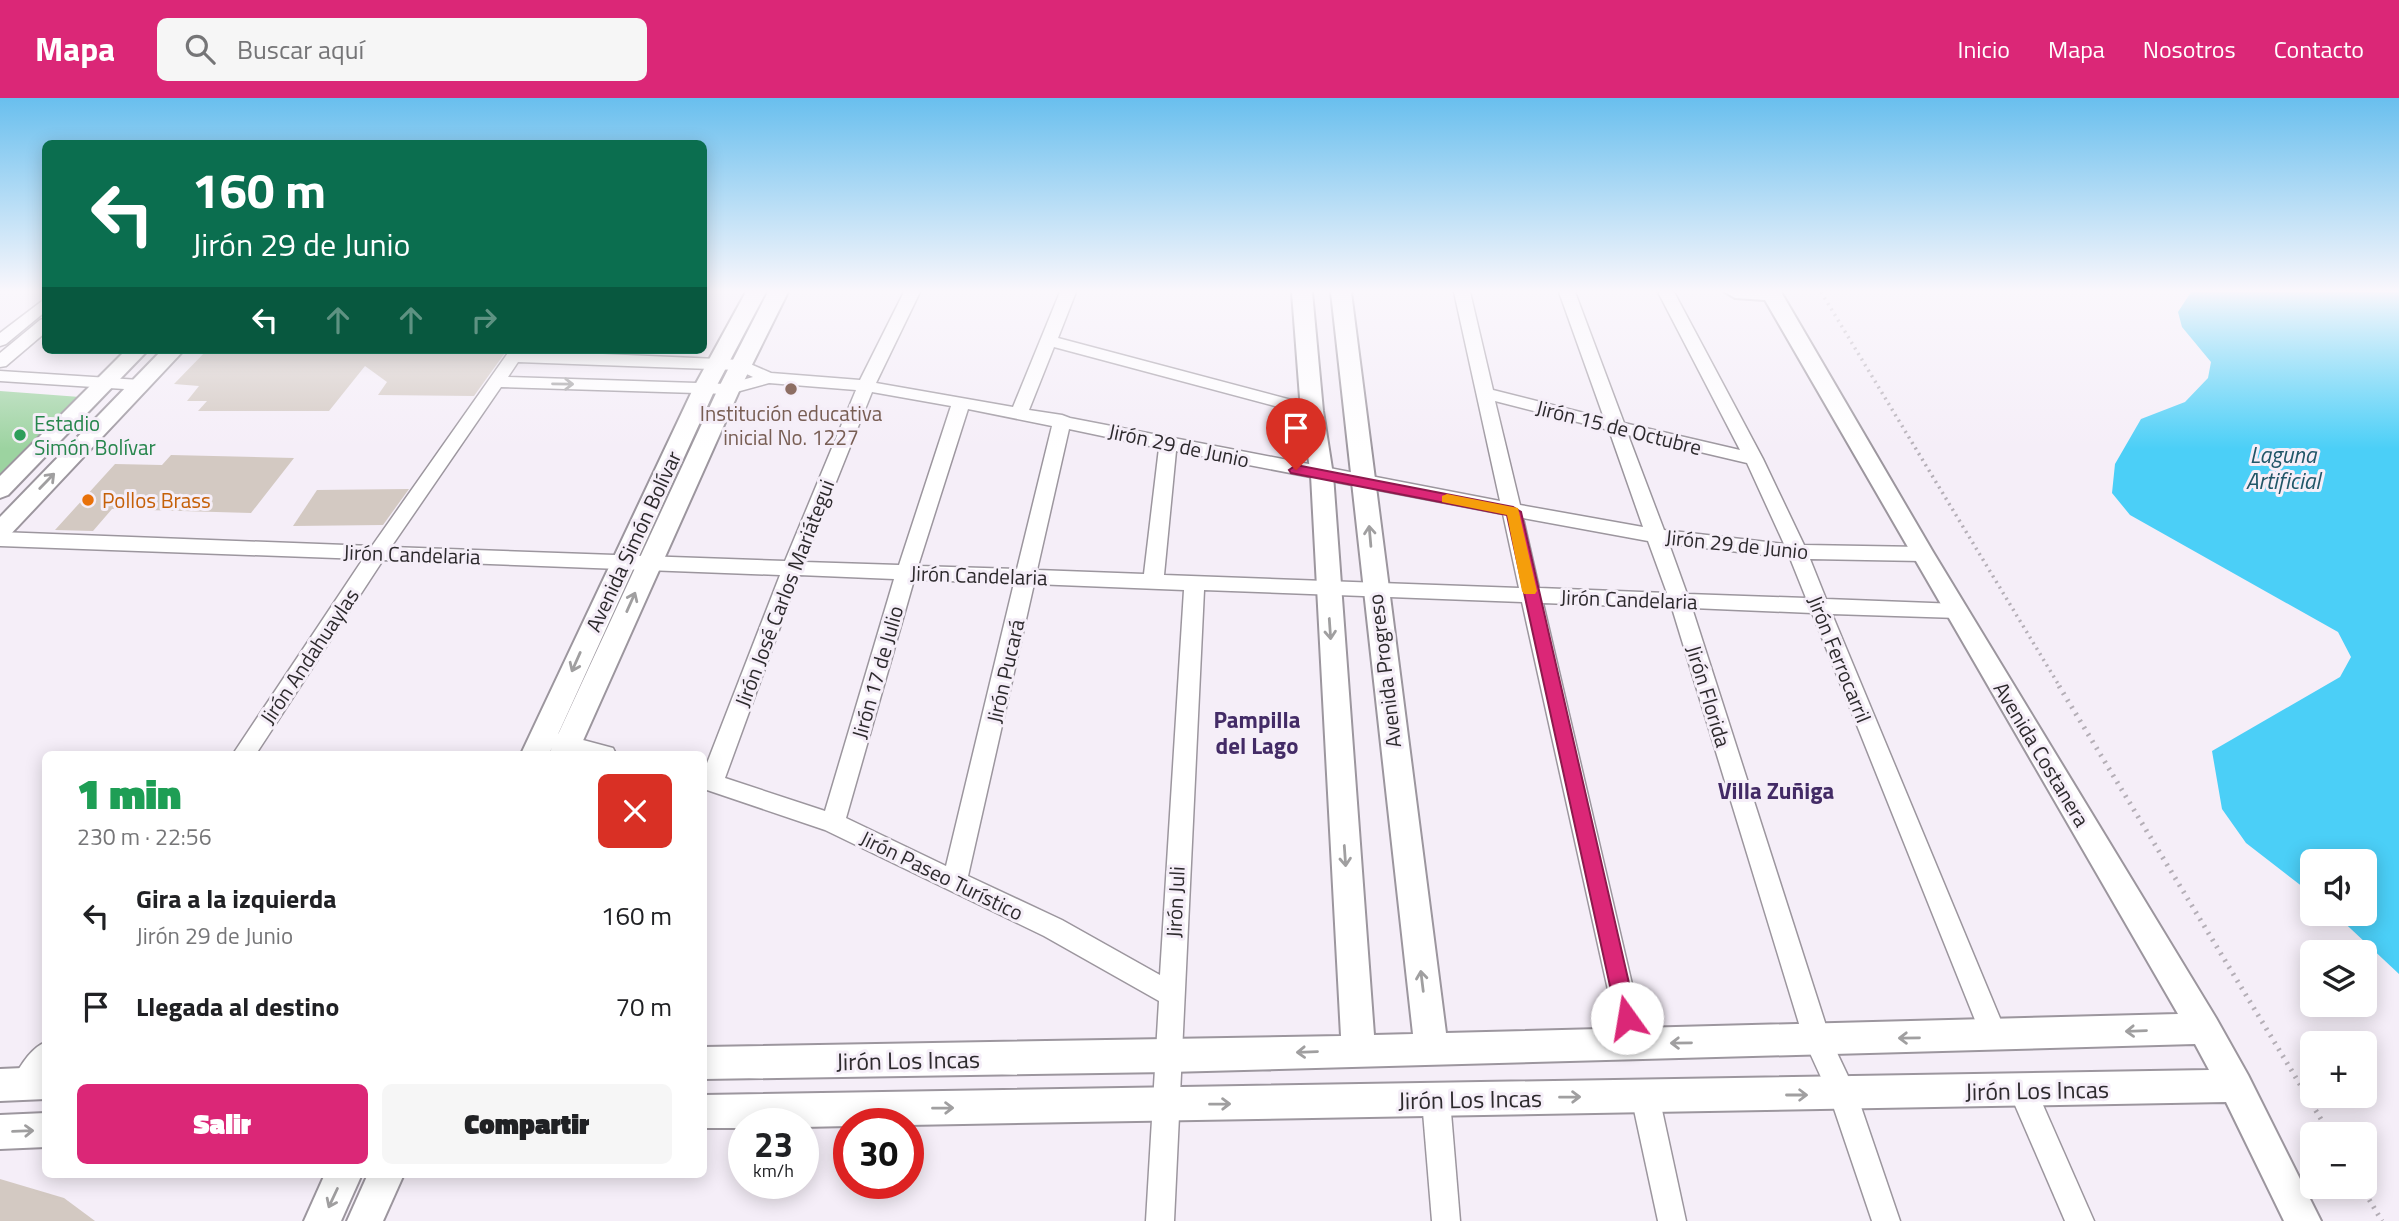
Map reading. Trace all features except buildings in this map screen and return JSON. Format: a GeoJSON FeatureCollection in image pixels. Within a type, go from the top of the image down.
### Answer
{"type":"FeatureCollection","features":[{"type":"Feature","properties":{"kind":"street"},"geometry":{"type":"LineString","coordinates":[[0,362],[21,344]]}},
{"type":"Feature","properties":{"kind":"street","name":"Avenida Simón Bolívar"},"geometry":{"type":"LineString","coordinates":[[729,365],[737,344]]}},
{"type":"Feature","properties":{"kind":"street","name":"Avenida Simón Bolívar"},"geometry":{"type":"LineString","coordinates":[[538,747],[622,562],[743,344]]}},
{"type":"Feature","properties":{"kind":"street","name":"Jirón José Carlos Mariátegui"},"geometry":{"type":"LineString","coordinates":[[708,781],[866,386],[886,344]]}},
{"type":"Feature","properties":{"kind":"street"},"geometry":{"type":"LineString","coordinates":[[1019,413],[1048,344]]}},
{"type":"Feature","properties":{"kind":"street"},"geometry":{"type":"LineString","coordinates":[[1062,344],[1312,411]]}},
{"type":"Feature","properties":{"kind":"street"},"geometry":{"type":"LineString","coordinates":[[1306,344],[1312,411],[1322,475],[1358,1050]]}},
{"type":"Feature","properties":{"kind":"street","name":"Avenida Progreso"},"geometry":{"type":"LineString","coordinates":[[1348,344],[1365,483],[1374,588],[1431,1049]]}},
{"type":"Feature","properties":{"kind":"street"},"geometry":{"type":"LineString","coordinates":[[1474,344],[1633,1044]]}},
{"type":"Feature","properties":{"kind":"street","name":"Jirón Florida"},"geometry":{"type":"LineString","coordinates":[[1586,344],[1680,601],[1816,1040],[1843,1095],[1886,1221]]}},
{"type":"Feature","properties":{"kind":"street","name":"Jirón Ferrocarril"},"geometry":{"type":"LineString","coordinates":[[1694,344],[1754,458],[1797,552],[1994,1035]]}},
{"type":"Feature","properties":{"kind":"street","name":"Avenida Costanera"},"geometry":{"type":"LineString","coordinates":[[1801,344],[2204,1029],[2236,1086],[2303,1221]]}},
{"type":"Feature","properties":{"kind":"street"},"geometry":{"type":"LineString","coordinates":[[0,490],[134,354]]}},
{"type":"Feature","properties":{"kind":"street"},"geometry":{"type":"LineString","coordinates":[[0,531],[170,354]]}},
{"type":"Feature","properties":{"kind":"street","name":"Jirón 29 de Junio"},"geometry":{"type":"LineString","coordinates":[[515,354],[729,365],[768,377],[866,386],[1062,420],[1322,475],[1656,536],[1797,552],[1922,554]]}},
{"type":"Feature","properties":{"kind":"street","name":"Jirón Andahuaylas"},"geometry":{"type":"LineString","coordinates":[[246,751],[377,553],[515,354]]}},
{"type":"Feature","properties":{"kind":"street"},"geometry":{"type":"LineString","coordinates":[[0,376],[140,385]]}},
{"type":"Feature","properties":{"kind":"street","name":"Jirón 29 de Junio"},"geometry":{"type":"LineString","coordinates":[[495,382],[717,388],[768,377]]}},
{"type":"Feature","properties":{"kind":"street","name":"Avenida Simón Bolívar"},"geometry":{"type":"LineString","coordinates":[[566,749],[649,563],[717,388]]}},
{"type":"Feature","properties":{"kind":"street","name":"Jirón 15 de Octubre"},"geometry":{"type":"LineString","coordinates":[[1485,393],[1754,458]]}},
{"type":"Feature","properties":{"kind":"street","name":"Jirón 17 de Julio"},"geometry":{"type":"LineString","coordinates":[[833,823],[906,573],[961,402]]}},
{"type":"Feature","properties":{"kind":"street","name":"Jirón Pucará"},"geometry":{"type":"LineString","coordinates":[[955,880],[1062,420]]}},
{"type":"Feature","properties":{"kind":"street"},"geometry":{"type":"LineString","coordinates":[[1153,581],[1168,443]]}},
{"type":"Feature","properties":{"kind":"street","name":"Jirón Candelaria"},"geometry":{"type":"LineString","coordinates":[[0,539],[1958,611]]}},
{"type":"Feature","properties":{"kind":"street","name":"Jirón Juli"},"geometry":{"type":"LineString","coordinates":[[1160,1221],[1194,583]]}},
{"type":"Feature","properties":{"kind":"street"},"geometry":{"type":"LineString","coordinates":[[538,747],[566,749]]}},
{"type":"Feature","properties":{"kind":"street","name":"Jirón Paseo Turístico"},"geometry":{"type":"LineString","coordinates":[[708,781],[833,823],[1053,928],[1170,994]]}},
{"type":"Feature","properties":{"kind":"street","name":"Jirón Los Incas"},"geometry":{"type":"LineString","coordinates":[[707,1063],[1170,1056],[2204,1029]]}},
{"type":"Feature","properties":{"kind":"street"},"geometry":{"type":"LineString","coordinates":[[24,1084],[42,1059]]}},
{"type":"Feature","properties":{"kind":"street","name":"Jirón Los Incas"},"geometry":{"type":"LineString","coordinates":[[707,1112],[1843,1095],[2236,1086]]}},
{"type":"Feature","properties":{"kind":"street"},"geometry":{"type":"LineString","coordinates":[[2022,1089],[2080,1221]]}},
{"type":"Feature","properties":{"kind":"street"},"geometry":{"type":"LineString","coordinates":[[1645,1096],[1672,1221]]}},
{"type":"Feature","properties":{"kind":"street"},"geometry":{"type":"LineString","coordinates":[[1436,1100],[1446,1221]]}},
{"type":"Feature","properties":{"kind":"street"},"geometry":{"type":"LineString","coordinates":[[0,1132],[42,1130]]}},
{"type":"Feature","properties":{"kind":"street"},"geometry":{"type":"LineString","coordinates":[[322,1221],[342,1178]]}},
{"type":"Feature","properties":{"kind":"street"},"geometry":{"type":"LineString","coordinates":[[365,1221],[384,1178]]}},
{"type":"Feature","properties":{"kind":"path"},"geometry":{"type":"LineString","coordinates":[[1853,344],[2323,1122]]}},
{"type":"Feature","properties":{"kind":"path"},"geometry":{"type":"LineString","coordinates":[[2369,1199],[2382,1221]]}},
{"type":"Feature","properties":{"kind":"green space","name":"Estadio Simón Bolívar"},"geometry":{"type":"Polygon","coordinates":[[[0,391],[80,397],[0,474],[0,391]]]}},
{"type":"Feature","properties":{"kind":"water","name":"Laguna Artificial"},"geometry":{"type":"Polygon","coordinates":[[[2196,344],[2399,344],[2399,974],[2377,953],[2377,940],[2363,940],[2348,926],[2377,926],[2377,849],[2300,849],[2300,885],[2246,843],[2222,809],[2212,751],[2340,677],[2351,657],[2338,632],[2130,515],[2112,493],[2115,464],[2141,419],[2185,402],[2208,378],[2211,362],[2196,344]]]}},
{"type":"Feature","properties":{"kind":"slow traffic"},"geometry":{"type":"LineString","coordinates":[[1447,499],[1513,512],[1529,591]]}},
{"type":"Feature","properties":{"kind":"place","name":"Institución educativa inicial No. 1227"},"geometry":{"type":"Point","coordinates":[791,389]}},
{"type":"Feature","properties":{"kind":"place","name":"Estadio Simón Bolívar"},"geometry":{"type":"Point","coordinates":[20,435]}},
{"type":"Feature","properties":{"kind":"place","name":"Pollos Brass"},"geometry":{"type":"Point","coordinates":[88,500]}},
{"type":"Feature","properties":{"kind":"district","name":"Pampilla del Lago"},"geometry":{"type":"Point","coordinates":[1257,732]}},
{"type":"Feature","properties":{"kind":"district","name":"Villa Zuñiga"},"geometry":{"type":"Point","coordinates":[1776,790]}},
{"type":"Feature","properties":{"kind":"route"},"geometry":{"type":"LineString","coordinates":[[1296,470],[1513,512],[1627,1018]]}}]}
